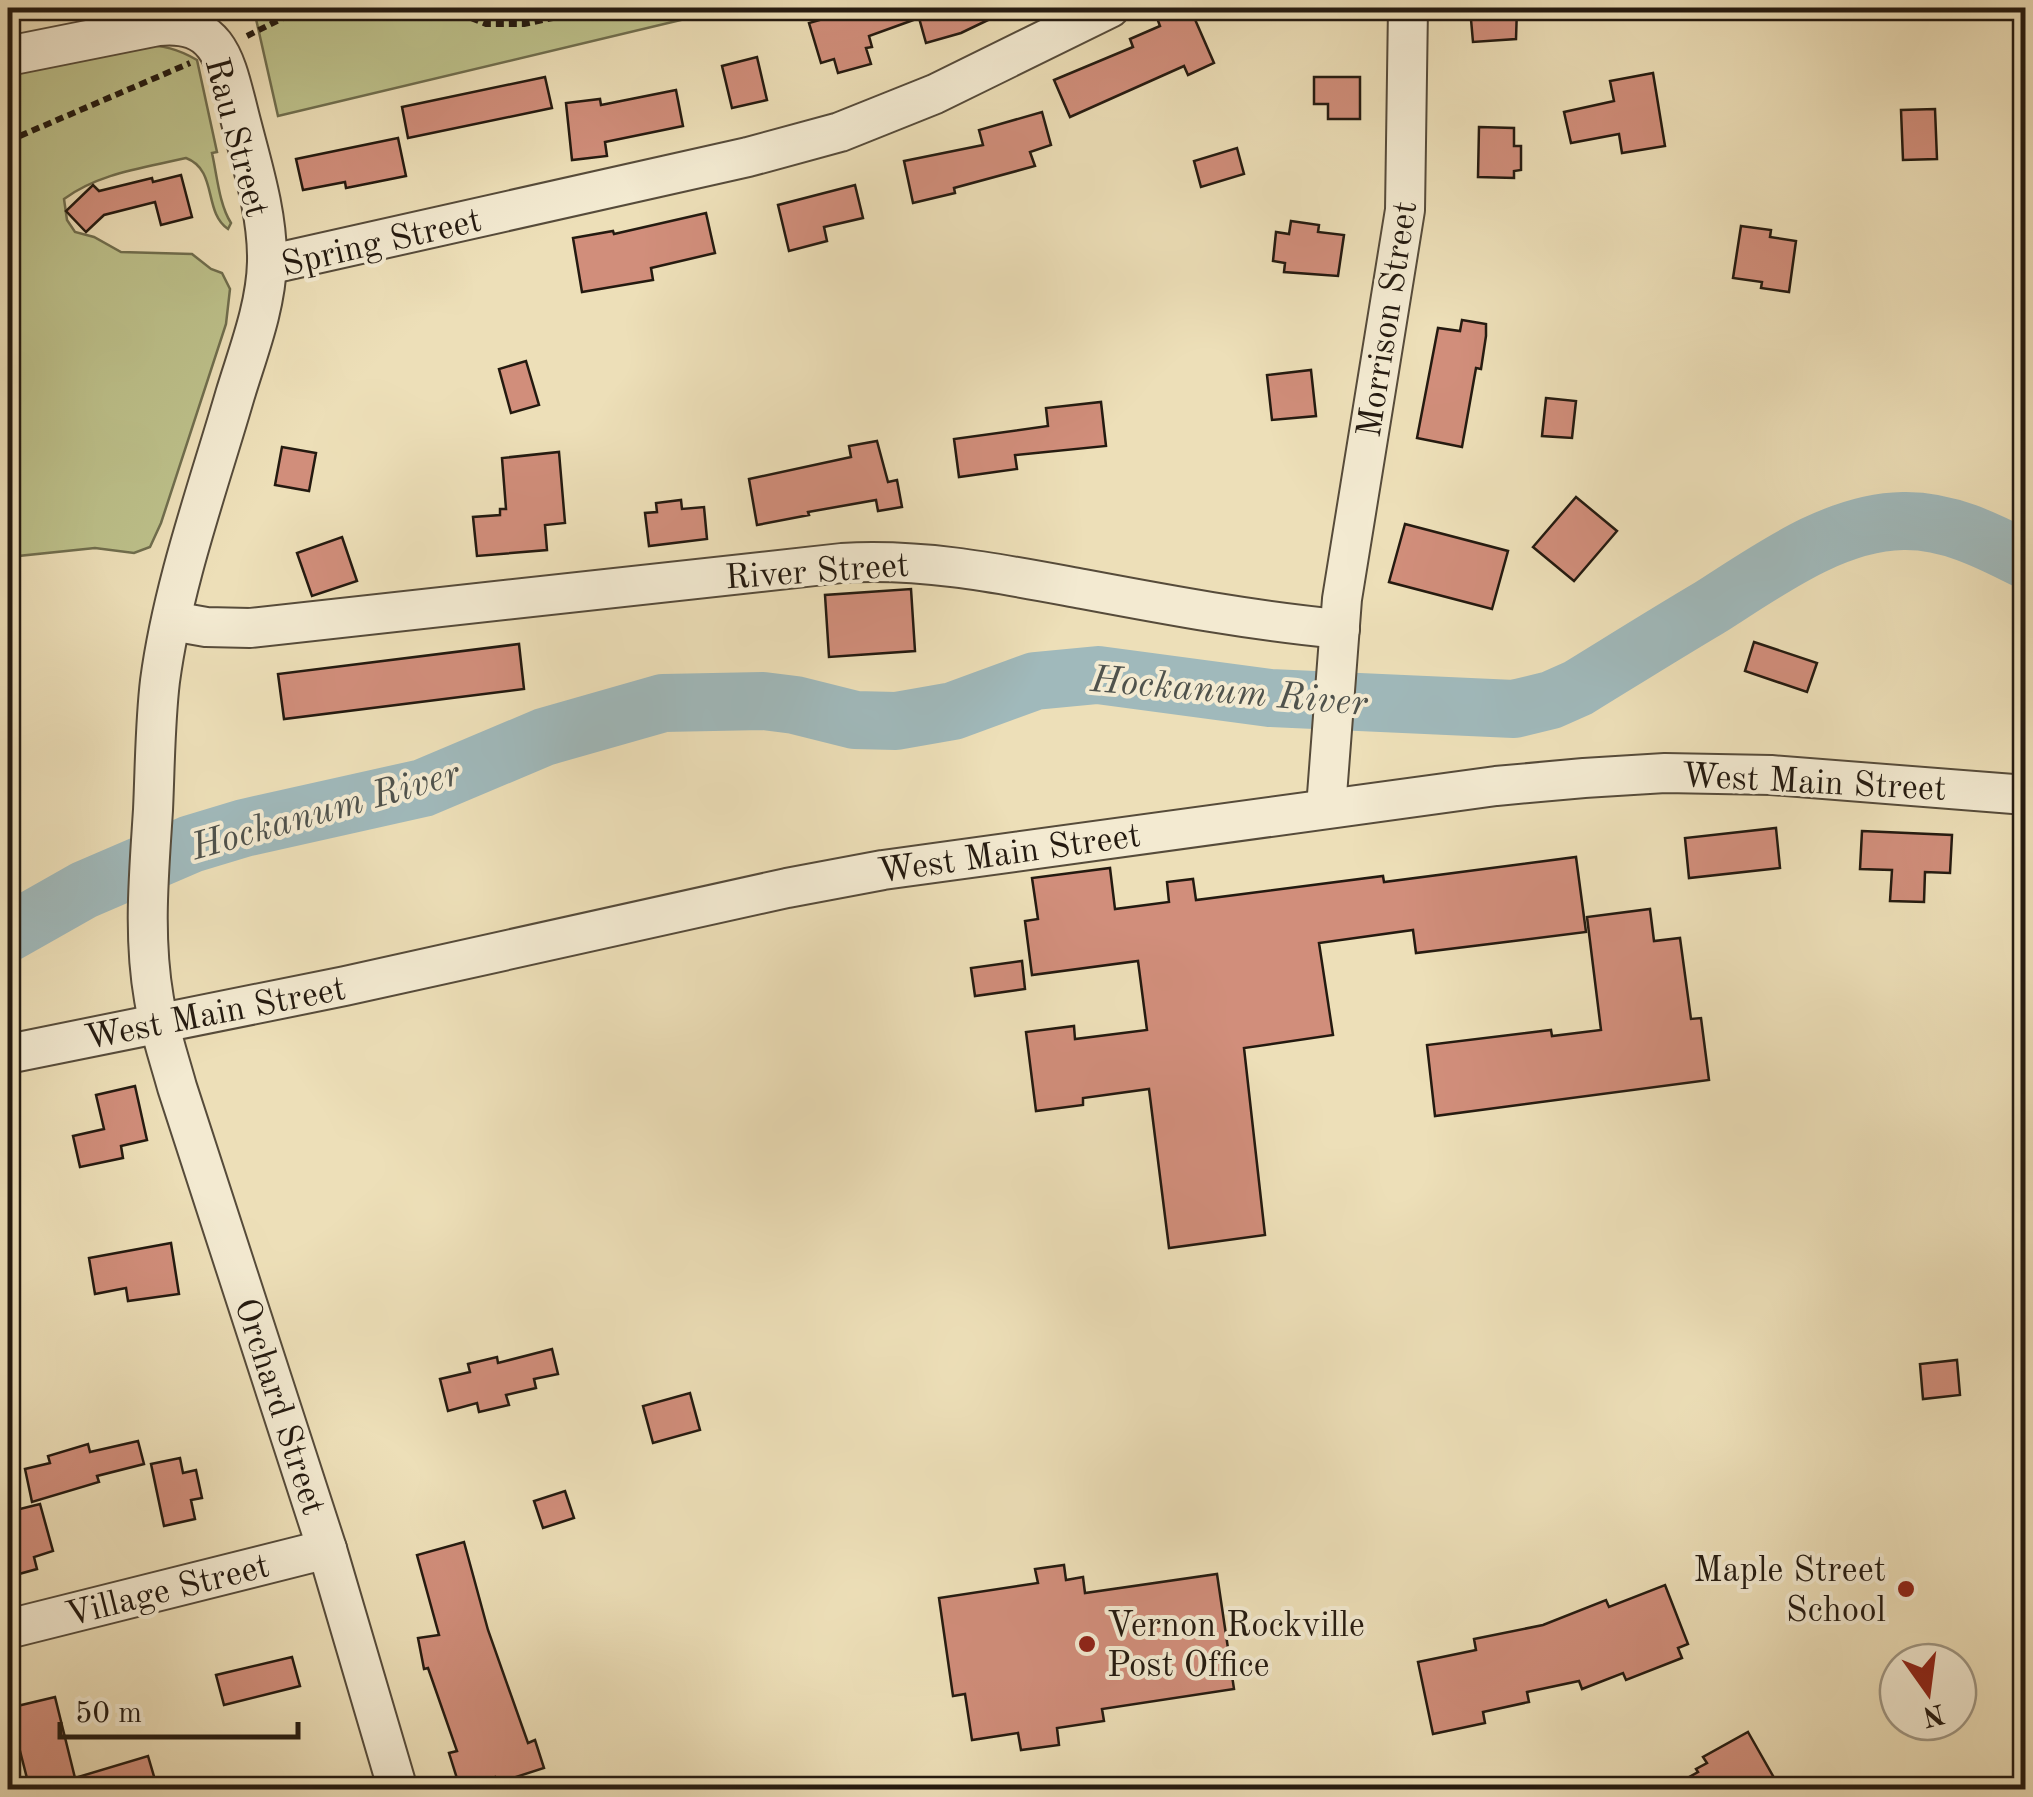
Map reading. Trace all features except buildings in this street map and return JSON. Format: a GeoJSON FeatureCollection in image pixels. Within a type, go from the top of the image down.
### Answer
{"type":"FeatureCollection","features":[{"type":"Feature","properties":{"kind":"street","name":"Spring Street"},"geometry":{"type":"LineString","coordinates":[[160,1023],[151,980],[148,917],[160,681],[192,539],[256,323],[267,265],[748,157],[840,132],[935,94],[1110,8]]}},
{"type":"Feature","properties":{"kind":"street","name":"Morrison Street"},"geometry":{"type":"LineString","coordinates":[[1338,645],[1406,210],[1408,8]]}},
{"type":"Feature","properties":{"kind":"street","name":"Rau Street"},"geometry":{"type":"LineString","coordinates":[[8,56],[170,24],[188,26],[210,39],[229,74],[263,220],[267,265]]}},
{"type":"Feature","properties":{"kind":"street","name":"River Street"},"geometry":{"type":"LineString","coordinates":[[172,621],[250,628],[842,563],[892,561],[955,566],[1265,620],[1338,645]]}},
{"type":"Feature","properties":{"kind":"street"},"geometry":{"type":"LineString","coordinates":[[1326,808],[1338,645]]}},
{"type":"Feature","properties":{"kind":"street","name":"West Main Street"},"geometry":{"type":"LineString","coordinates":[[8,1054],[381,978],[826,880],[1496,786],[1665,773],[1824,778],[2026,795]]}},
{"type":"Feature","properties":{"kind":"street","name":"Orchard Street"},"geometry":{"type":"LineString","coordinates":[[160,1023],[328,1549],[398,1790]]}},
{"type":"Feature","properties":{"kind":"street","name":"Village Street"},"geometry":{"type":"LineString","coordinates":[[8,1629],[328,1549]]}},
{"type":"Feature","properties":{"kind":"path"},"geometry":{"type":"LineString","coordinates":[[247,36],[303,8]]}},
{"type":"Feature","properties":{"kind":"path"},"geometry":{"type":"LineString","coordinates":[[447,8],[486,24],[524,24],[601,8]]}},
{"type":"Feature","properties":{"kind":"path"},"geometry":{"type":"LineString","coordinates":[[8,141],[196,60]]}},
{"type":"Feature","properties":{"kind":"green space"},"geometry":{"type":"Polygon","coordinates":[[[303,8],[731,8],[278,116],[256,19],[303,8]]]}},
{"type":"Feature","properties":{"kind":"green space"},"geometry":{"type":"Polygon","coordinates":[[[140,45],[170,48],[197,60],[217,152],[212,153],[219,189],[231,223],[228,229],[220,222],[203,172],[186,158],[122,172],[78,190],[64,199],[67,220],[75,232],[121,252],[192,254],[222,273],[230,289],[226,324],[150,547],[134,553],[95,548],[8,557],[8,75],[140,45]]]}},
{"type":"Feature","properties":{"kind":"waterway","name":"Hockanum River"},"geometry":{"type":"LineString","coordinates":[[8,933],[84,890],[191,844],[244,828],[423,788],[544,737],[663,703],[763,701],[855,720],[896,721],[953,711],[1035,681],[1098,675],[1270,698],[1514,709],[1578,688],[1801,551],[1851,530],[1903,521],[1935,524],[1982,539],[2026,560]]}},
{"type":"Feature","properties":{"kind":"place","name":"Maple Street School"},"geometry":{"type":"Point","coordinates":[1906,1589]}},
{"type":"Feature","properties":{"kind":"place","name":"Vernon Rockville Post Office"},"geometry":{"type":"Point","coordinates":[1087,1644]}}]}
